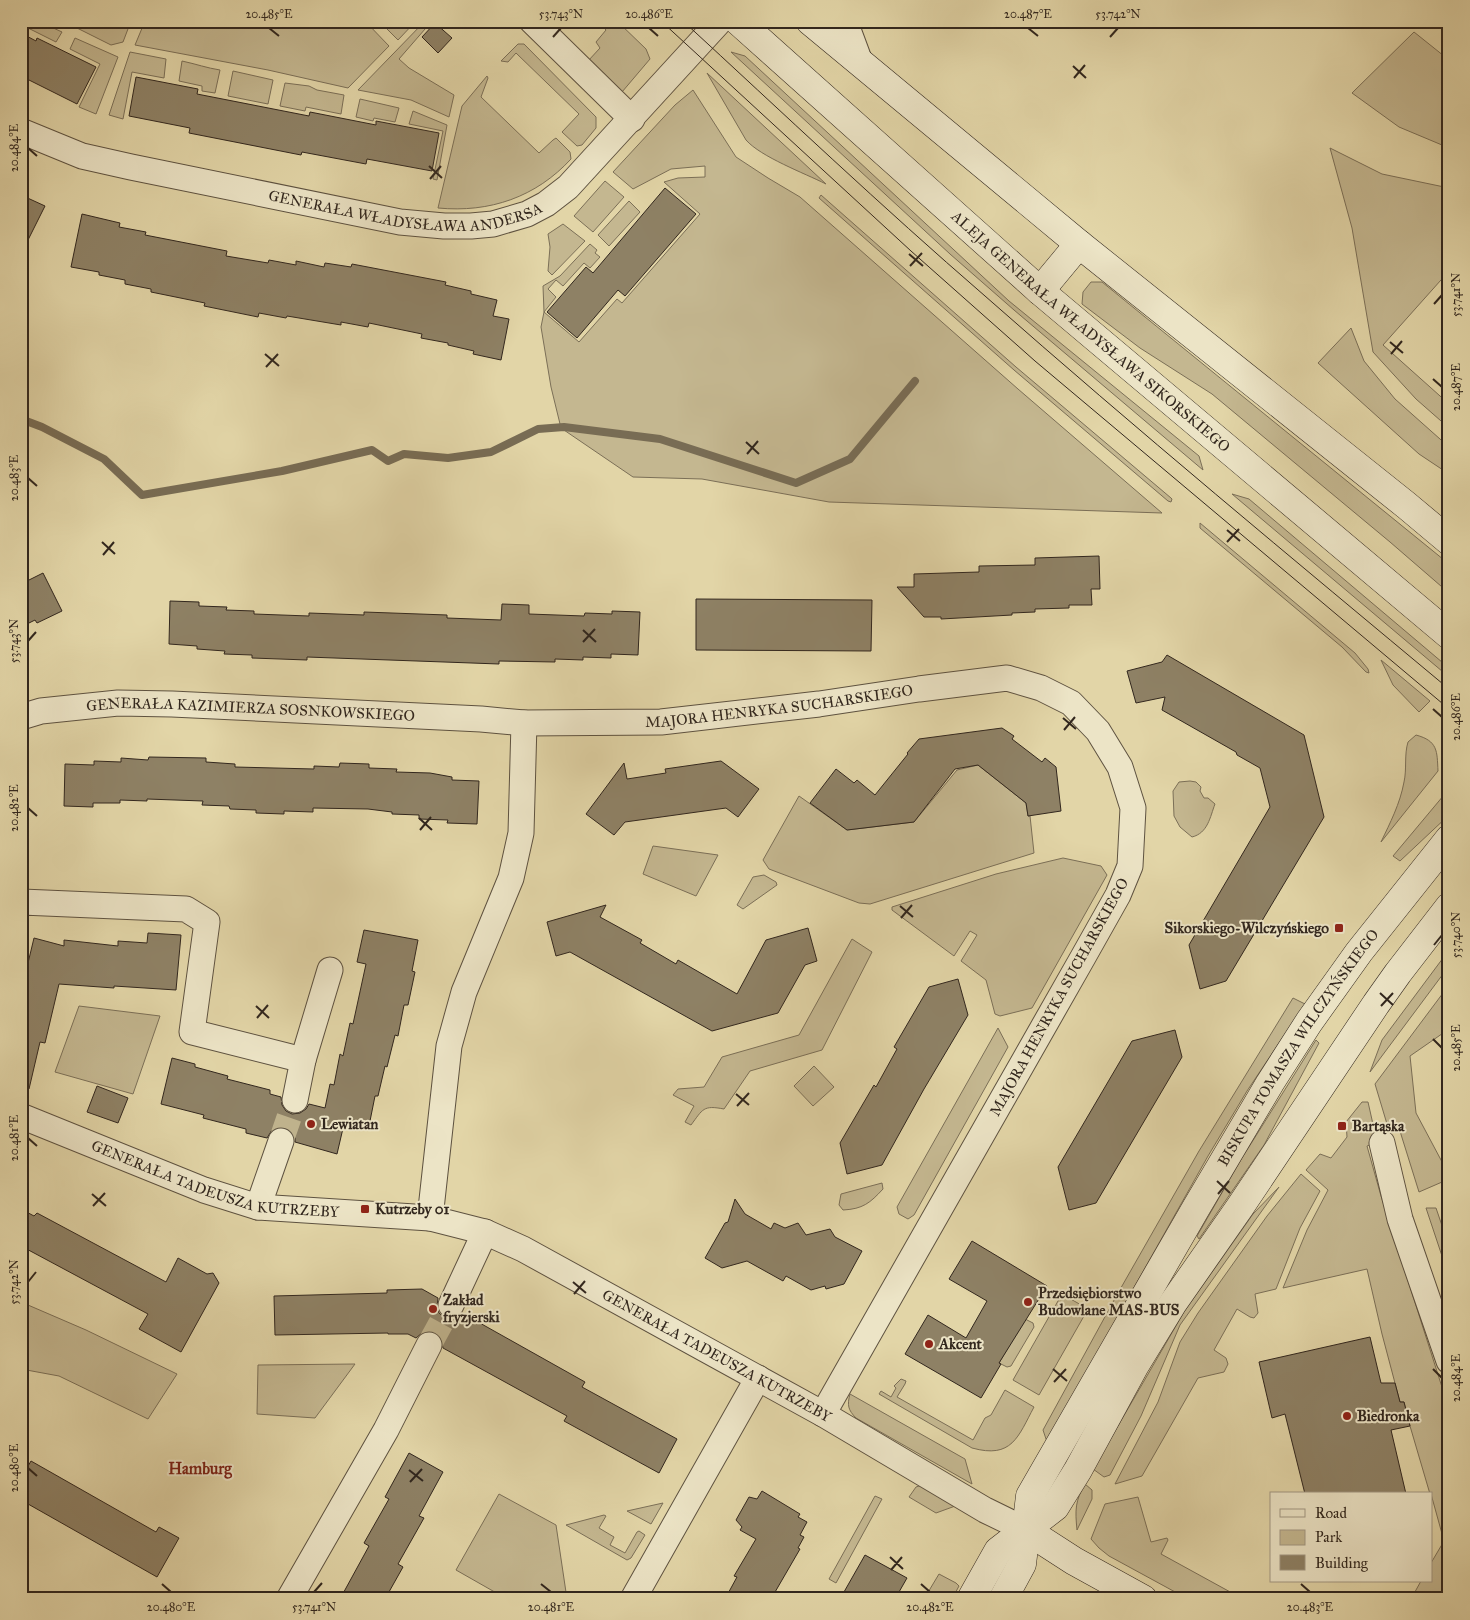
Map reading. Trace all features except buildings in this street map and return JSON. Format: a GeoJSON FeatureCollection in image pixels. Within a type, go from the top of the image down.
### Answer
{"type":"FeatureCollection","features":[{"type":"Feature","properties":{"kind":"street"},"geometry":{"type":"LineString","coordinates":[[532,21],[632,119]]}},
{"type":"Feature","properties":{"kind":"street","name":"GENERAŁA WŁADYSŁAWA ANDERSA"},"geometry":{"type":"LineString","coordinates":[[21,131],[82,156],[130,168],[400,222],[444,226],[471,226],[507,221],[527,214],[546,204],[568,187],[720,21]]}},
{"type":"Feature","properties":{"kind":"street","name":"ALEJA GENERAŁA WŁADYSŁAWA SIKORSKIEGO"},"geometry":{"type":"LineString","coordinates":[[738,21],[1040,290],[1449,635]]}},
{"type":"Feature","properties":{"kind":"street"},"geometry":{"type":"LineString","coordinates":[[810,21],[1079,244],[1449,541]]}},
{"type":"Feature","properties":{"kind":"street"},"geometry":{"type":"LineString","coordinates":[[847,21],[847,27],[860,62]]}},
{"type":"Feature","properties":{"kind":"street"},"geometry":{"type":"LineString","coordinates":[[1040,290],[1079,244]]}},
{"type":"Feature","properties":{"kind":"street","name":"MAJORA HENRYKA SUCHARSKIEGO"},"geometry":{"type":"LineString","coordinates":[[481,719],[524,723],[661,722],[819,704],[1007,678],[1041,688],[1071,703],[1098,731],[1120,768],[1133,808],[1133,824],[1130,866],[1118,895],[823,1414]]}},
{"type":"Feature","properties":{"kind":"street","name":"GENERAŁA KAZIMIERZA SOSNKOWSKIEGO"},"geometry":{"type":"LineString","coordinates":[[21,717],[41,712],[127,704],[172,704],[481,719]]}},
{"type":"Feature","properties":{"kind":"street"},"geometry":{"type":"LineString","coordinates":[[430,1218],[449,1046],[464,992],[511,878],[521,833],[524,723]]}},
{"type":"Feature","properties":{"kind":"street","name":"BISKUPA TOMASZA WILCZYŃSKIEGO"},"geometry":{"type":"LineString","coordinates":[[1003,1599],[1022,1564],[1030,1496],[1196,1208],[1270,1083],[1309,1022],[1359,952],[1449,839]]}},
{"type":"Feature","properties":{"kind":"street"},"geometry":{"type":"LineString","coordinates":[[21,904],[22,902],[186,909],[207,922],[192,1032],[303,1060]]}},
{"type":"Feature","properties":{"kind":"street"},"geometry":{"type":"LineString","coordinates":[[971,1599],[998,1551],[1055,1507],[1078,1470],[1134,1367],[1173,1303],[1381,996],[1449,907]]}},
{"type":"Feature","properties":{"kind":"street"},"geometry":{"type":"LineString","coordinates":[[295,1100],[303,1060],[330,970]]}},
{"type":"Feature","properties":{"kind":"street","name":"GENERAŁA TADEUSZA KUTRZEBY"},"geometry":{"type":"LineString","coordinates":[[21,1116],[204,1190],[258,1207],[430,1218],[485,1232],[523,1249],[758,1378],[823,1414],[985,1510],[1026,1530]]}},
{"type":"Feature","properties":{"kind":"street"},"geometry":{"type":"LineString","coordinates":[[258,1207],[281,1141]]}},
{"type":"Feature","properties":{"kind":"street"},"geometry":{"type":"LineString","coordinates":[[1382,1143],[1400,1218],[1449,1361]]}},
{"type":"Feature","properties":{"kind":"street"},"geometry":{"type":"LineString","coordinates":[[451,1305],[485,1232]]}},
{"type":"Feature","properties":{"kind":"street"},"geometry":{"type":"LineString","coordinates":[[289,1599],[386,1430],[429,1345]]}},
{"type":"Feature","properties":{"kind":"street"},"geometry":{"type":"LineString","coordinates":[[632,1599],[758,1378]]}},
{"type":"Feature","properties":{"kind":"street"},"geometry":{"type":"LineString","coordinates":[[1026,1530],[1074,1561],[1143,1599]]}},
{"type":"Feature","properties":{"kind":"green space"},"geometry":{"type":"Polygon","coordinates":[[[24,21],[38,21],[62,32],[56,42],[22,25],[24,21]]]}},
{"type":"Feature","properties":{"kind":"green space"},"geometry":{"type":"Polygon","coordinates":[[[63,21],[131,21],[123,42],[111,45],[63,21]]]}},
{"type":"Feature","properties":{"kind":"green space"},"geometry":{"type":"Polygon","coordinates":[[[145,21],[365,21],[389,46],[348,88],[268,70],[135,45],[145,21]]]}},
{"type":"Feature","properties":{"kind":"green space"},"geometry":{"type":"Polygon","coordinates":[[[379,21],[416,21],[398,40],[379,21]]]}},
{"type":"Feature","properties":{"kind":"green space"},"geometry":{"type":"Polygon","coordinates":[[[425,21],[432,21],[399,59],[409,68],[454,95],[449,117],[411,100],[358,90],[425,21]]]}},
{"type":"Feature","properties":{"kind":"green space"},"geometry":{"type":"Polygon","coordinates":[[[598,21],[617,21],[646,49],[650,59],[622,92],[588,61],[600,48],[596,42],[606,30],[598,21]]]}},
{"type":"Feature","properties":{"kind":"green space"},"geometry":{"type":"Polygon","coordinates":[[[1414,32],[1449,60],[1449,145],[1442,145],[1399,127],[1352,93],[1414,32]]]}},
{"type":"Feature","properties":{"kind":"green space"},"geometry":{"type":"Polygon","coordinates":[[[75,38],[118,57],[96,114],[79,107],[100,64],[70,49],[75,38]]]}},
{"type":"Feature","properties":{"kind":"green space"},"geometry":{"type":"Polygon","coordinates":[[[518,44],[524,44],[596,117],[596,128],[582,145],[577,146],[562,132],[579,114],[516,53],[508,62],[501,61],[518,44]]]}},
{"type":"Feature","properties":{"kind":"green space"},"geometry":{"type":"Polygon","coordinates":[[[130,52],[166,59],[164,78],[132,72],[123,119],[109,115],[130,52]]]}},
{"type":"Feature","properties":{"kind":"green space"},"geometry":{"type":"Polygon","coordinates":[[[731,52],[745,56],[1009,301],[1199,456],[1203,470],[950,254],[731,52]]]}},
{"type":"Feature","properties":{"kind":"green space"},"geometry":{"type":"Polygon","coordinates":[[[182,61],[220,70],[215,93],[202,91],[202,86],[179,81],[182,61]]]}},
{"type":"Feature","properties":{"kind":"green space"},"geometry":{"type":"Polygon","coordinates":[[[233,71],[273,80],[268,104],[228,96],[233,71]]]}},
{"type":"Feature","properties":{"kind":"green space"},"geometry":{"type":"Polygon","coordinates":[[[707,73],[826,184],[772,158],[746,140],[707,73]]]}},
{"type":"Feature","properties":{"kind":"green space"},"geometry":{"type":"Polygon","coordinates":[[[487,76],[488,78],[481,97],[539,153],[556,138],[570,152],[571,159],[543,183],[511,200],[476,208],[438,208],[462,106],[487,76]]]}},
{"type":"Feature","properties":{"kind":"green space"},"geometry":{"type":"Polygon","coordinates":[[[285,83],[309,86],[317,90],[344,95],[341,114],[306,107],[305,111],[280,106],[285,83]]]}},
{"type":"Feature","properties":{"kind":"green space"},"geometry":{"type":"Polygon","coordinates":[[[693,90],[736,157],[800,197],[1162,513],[829,502],[702,479],[633,477],[561,428],[551,387],[541,327],[544,312],[579,342],[617,299],[622,303],[700,214],[664,182],[678,178],[705,177],[705,166],[671,169],[633,189],[613,172],[675,105],[693,90]]]}},
{"type":"Feature","properties":{"kind":"green space"},"geometry":{"type":"Polygon","coordinates":[[[360,99],[399,108],[395,122],[374,118],[373,121],[356,117],[360,99]]]}},
{"type":"Feature","properties":{"kind":"green space"},"geometry":{"type":"Polygon","coordinates":[[[413,111],[447,125],[437,180],[433,179],[443,131],[409,124],[413,111]]]}},
{"type":"Feature","properties":{"kind":"green space"},"geometry":{"type":"Polygon","coordinates":[[[1330,148],[1382,174],[1449,188],[1449,271],[1383,345],[1449,404],[1449,428],[1416,399],[1373,352],[1352,228],[1330,148]]]}},
{"type":"Feature","properties":{"kind":"green space"},"geometry":{"type":"Polygon","coordinates":[[[605,181],[624,197],[593,232],[574,216],[605,181]]]}},
{"type":"Feature","properties":{"kind":"green space"},"geometry":{"type":"Polygon","coordinates":[[[821,195],[1016,367],[1171,498],[1171,502],[1014,370],[819,198],[821,195]]]}},
{"type":"Feature","properties":{"kind":"green space"},"geometry":{"type":"Polygon","coordinates":[[[629,201],[640,212],[609,246],[598,235],[629,201]]]}},
{"type":"Feature","properties":{"kind":"green space"},"geometry":{"type":"Polygon","coordinates":[[[563,224],[585,241],[552,275],[548,271],[550,247],[548,234],[563,224]]]}},
{"type":"Feature","properties":{"kind":"green space"},"geometry":{"type":"Polygon","coordinates":[[[590,244],[597,250],[595,253],[600,257],[590,268],[584,263],[563,286],[556,280],[548,289],[556,297],[544,312],[543,286],[560,276],[590,244]]]}},
{"type":"Feature","properties":{"kind":"green space"},"geometry":{"type":"Polygon","coordinates":[[[1091,282],[1102,282],[1449,564],[1449,593],[1212,394],[1140,348],[1082,304],[1083,292],[1091,282]]]}},
{"type":"Feature","properties":{"kind":"green space"},"geometry":{"type":"Polygon","coordinates":[[[1351,328],[1364,361],[1395,399],[1449,447],[1449,474],[1419,454],[1318,363],[1351,328]]]}},
{"type":"Feature","properties":{"kind":"green space"},"geometry":{"type":"Polygon","coordinates":[[[1232,494],[1249,499],[1449,668],[1449,677],[1232,494]]]}},
{"type":"Feature","properties":{"kind":"green space"},"geometry":{"type":"Polygon","coordinates":[[[1200,523],[1355,653],[1369,673],[1342,647],[1200,528],[1200,523]]]}},
{"type":"Feature","properties":{"kind":"green space"},"geometry":{"type":"Polygon","coordinates":[[[1381,660],[1430,701],[1419,712],[1393,685],[1381,660]]]}},
{"type":"Feature","properties":{"kind":"green space"},"geometry":{"type":"Polygon","coordinates":[[[1416,735],[1429,740],[1435,748],[1438,771],[1381,842],[1400,798],[1405,777],[1408,742],[1416,735]]]}},
{"type":"Feature","properties":{"kind":"green space"},"geometry":{"type":"Polygon","coordinates":[[[978,765],[1026,803],[1028,816],[1030,816],[1034,853],[870,904],[859,903],[769,869],[763,860],[799,796],[847,830],[914,822],[957,770],[978,765]]]}},
{"type":"Feature","properties":{"kind":"green space"},"geometry":{"type":"Polygon","coordinates":[[[1179,782],[1196,782],[1201,787],[1200,791],[1204,798],[1208,798],[1215,804],[1205,828],[1202,832],[1192,837],[1180,827],[1174,816],[1173,791],[1179,782]]]}},
{"type":"Feature","properties":{"kind":"green space"},"geometry":{"type":"Polygon","coordinates":[[[1449,789],[1449,815],[1400,861],[1393,856],[1449,789]]]}},
{"type":"Feature","properties":{"kind":"green space"},"geometry":{"type":"Polygon","coordinates":[[[653,846],[718,855],[696,896],[643,874],[653,846]]]}},
{"type":"Feature","properties":{"kind":"green space"},"geometry":{"type":"Polygon","coordinates":[[[1063,858],[1101,866],[1107,875],[1032,1008],[1000,1016],[995,1014],[986,980],[961,961],[977,935],[970,931],[954,956],[892,910],[892,907],[996,874],[1063,858]]]}},
{"type":"Feature","properties":{"kind":"green space"},"geometry":{"type":"Polygon","coordinates":[[[764,875],[776,882],[777,885],[743,909],[737,905],[753,877],[764,875]]]}},
{"type":"Feature","properties":{"kind":"green space"},"geometry":{"type":"Polygon","coordinates":[[[852,939],[872,952],[822,1050],[750,1071],[724,1109],[707,1108],[701,1112],[691,1125],[685,1122],[694,1106],[673,1095],[678,1089],[704,1087],[722,1057],[799,1035],[852,939]]]}},
{"type":"Feature","properties":{"kind":"green space"},"geometry":{"type":"Polygon","coordinates":[[[1449,950],[1449,966],[1370,1072],[1382,1040],[1449,950]]]}},
{"type":"Feature","properties":{"kind":"green space"},"geometry":{"type":"Polygon","coordinates":[[[1449,985],[1449,1029],[1410,1056],[1416,1113],[1449,1175],[1449,1179],[1419,1192],[1399,1128],[1387,1124],[1375,1084],[1449,985]]]}},
{"type":"Feature","properties":{"kind":"green space"},"geometry":{"type":"Polygon","coordinates":[[[1293,998],[1305,1004],[1247,1091],[1208,1156],[1047,1442],[1043,1430],[1118,1293],[1199,1151],[1293,998]]]}},
{"type":"Feature","properties":{"kind":"green space"},"geometry":{"type":"Polygon","coordinates":[[[79,1006],[160,1016],[133,1094],[55,1072],[79,1006]]]}},
{"type":"Feature","properties":{"kind":"green space"},"geometry":{"type":"Polygon","coordinates":[[[998,1028],[1008,1047],[914,1215],[908,1219],[899,1214],[897,1207],[998,1028]]]}},
{"type":"Feature","properties":{"kind":"green space"},"geometry":{"type":"Polygon","coordinates":[[[1316,1040],[1319,1043],[1264,1145],[1199,1239],[1197,1236],[1242,1158],[1316,1040]]]}},
{"type":"Feature","properties":{"kind":"green space"},"geometry":{"type":"Polygon","coordinates":[[[814,1066],[834,1087],[813,1106],[794,1086],[814,1066]]]}},
{"type":"Feature","properties":{"kind":"green space"},"geometry":{"type":"Polygon","coordinates":[[[1362,1102],[1368,1102],[1377,1142],[1367,1146],[1381,1196],[1449,1409],[1449,1584],[1442,1599],[1411,1599],[1420,1582],[1432,1582],[1432,1561],[1444,1541],[1432,1492],[1429,1492],[1404,1402],[1400,1402],[1367,1269],[1283,1288],[1307,1230],[1328,1190],[1306,1170],[1320,1154],[1331,1158],[1347,1137],[1346,1122],[1362,1102]]]}},
{"type":"Feature","properties":{"kind":"green space"},"geometry":{"type":"Polygon","coordinates":[[[1301,1174],[1320,1191],[1300,1228],[1276,1289],[1255,1294],[1258,1313],[1254,1318],[1237,1309],[1214,1350],[1226,1358],[1228,1364],[1224,1372],[1198,1378],[1142,1476],[1115,1484],[1158,1402],[1180,1342],[1198,1313],[1267,1216],[1301,1174]]]}},
{"type":"Feature","properties":{"kind":"green space"},"geometry":{"type":"Polygon","coordinates":[[[882,1183],[883,1189],[866,1204],[843,1210],[839,1205],[841,1194],[882,1183]]]}},
{"type":"Feature","properties":{"kind":"green space"},"geometry":{"type":"Polygon","coordinates":[[[1279,1187],[1180,1325],[1141,1416],[1110,1475],[1104,1477],[1093,1469],[1184,1312],[1253,1214],[1279,1187]]]}},
{"type":"Feature","properties":{"kind":"green space"},"geometry":{"type":"Polygon","coordinates":[[[1426,1208],[1436,1208],[1449,1246],[1449,1277],[1426,1208]]]}},
{"type":"Feature","properties":{"kind":"green space"},"geometry":{"type":"Polygon","coordinates":[[[1062,1294],[1088,1309],[1039,1395],[1013,1380],[1062,1294]]]}},
{"type":"Feature","properties":{"kind":"green space"},"geometry":{"type":"Polygon","coordinates":[[[21,1302],[86,1330],[177,1374],[148,1419],[59,1376],[21,1369],[21,1302]]]}},
{"type":"Feature","properties":{"kind":"green space"},"geometry":{"type":"Polygon","coordinates":[[[1025,1319],[1033,1323],[1034,1327],[1011,1366],[1007,1367],[999,1363],[1025,1319]]]}},
{"type":"Feature","properties":{"kind":"green space"},"geometry":{"type":"Polygon","coordinates":[[[355,1364],[315,1418],[257,1414],[258,1365],[355,1364]]]}},
{"type":"Feature","properties":{"kind":"green space"},"geometry":{"type":"Polygon","coordinates":[[[901,1379],[906,1381],[897,1397],[973,1440],[985,1418],[991,1415],[1005,1390],[1034,1407],[1023,1428],[1012,1443],[1005,1448],[985,1451],[972,1448],[879,1394],[881,1391],[891,1397],[896,1388],[894,1386],[901,1379]]]}},
{"type":"Feature","properties":{"kind":"green space"},"geometry":{"type":"Polygon","coordinates":[[[850,1394],[965,1459],[972,1484],[856,1418],[849,1407],[850,1394]]]}},
{"type":"Feature","properties":{"kind":"green space"},"geometry":{"type":"Polygon","coordinates":[[[925,1484],[958,1505],[936,1513],[909,1497],[916,1487],[925,1484]]]}},
{"type":"Feature","properties":{"kind":"green space"},"geometry":{"type":"Polygon","coordinates":[[[1085,1484],[1092,1490],[1092,1499],[1077,1530],[1076,1506],[1085,1484]]]}},
{"type":"Feature","properties":{"kind":"green space"},"geometry":{"type":"Polygon","coordinates":[[[499,1494],[556,1525],[567,1599],[507,1599],[456,1570],[499,1494]]]}},
{"type":"Feature","properties":{"kind":"green space"},"geometry":{"type":"Polygon","coordinates":[[[875,1496],[882,1499],[836,1583],[829,1579],[875,1496]]]}},
{"type":"Feature","properties":{"kind":"green space"},"geometry":{"type":"Polygon","coordinates":[[[1138,1497],[1151,1542],[1167,1538],[1168,1540],[1161,1554],[1243,1599],[1188,1599],[1109,1556],[1099,1548],[1091,1539],[1105,1504],[1138,1497]]]}},
{"type":"Feature","properties":{"kind":"green space"},"geometry":{"type":"Polygon","coordinates":[[[663,1503],[651,1524],[627,1511],[663,1503]]]}},
{"type":"Feature","properties":{"kind":"green space"},"geometry":{"type":"Polygon","coordinates":[[[606,1516],[599,1528],[614,1537],[610,1545],[625,1553],[637,1532],[639,1531],[645,1535],[631,1558],[627,1560],[566,1525],[606,1516]]]}},
{"type":"Feature","properties":{"kind":"green space"},"geometry":{"type":"Polygon","coordinates":[[[939,1574],[959,1586],[952,1599],[924,1599],[939,1574]]]}},
{"type":"Feature","properties":{"kind":"waterway"},"geometry":{"type":"LineString","coordinates":[[21,419],[42,427],[104,459],[142,495],[282,471],[372,450],[388,461],[404,454],[448,458],[491,452],[538,429],[564,427],[660,439],[796,483],[850,459],[915,381]]}},
{"type":"Feature","properties":{"kind":"tunnel"},"geometry":{"type":"LineString","coordinates":[[281,1141],[295,1100]]}},
{"type":"Feature","properties":{"kind":"tunnel"},"geometry":{"type":"LineString","coordinates":[[429,1345],[451,1305]]}},
{"type":"Feature","properties":{"kind":"tram line"},"geometry":{"type":"LineString","coordinates":[[661,21],[911,251],[1035,361],[1449,709]]}},
{"type":"Feature","properties":{"kind":"tram line"},"geometry":{"type":"LineString","coordinates":[[683,21],[908,228],[1042,346],[1449,689]]}},
{"type":"Feature","properties":{"kind":"place","name":"Sikorskiego-Wilczyńskiego"},"geometry":{"type":"Point","coordinates":[1339,928]}},
{"type":"Feature","properties":{"kind":"place","name":"Lewiatan"},"geometry":{"type":"Point","coordinates":[311,1124]}},
{"type":"Feature","properties":{"kind":"place","name":"Bartąska"},"geometry":{"type":"Point","coordinates":[1342,1126]}},
{"type":"Feature","properties":{"kind":"place","name":"Kutrzeby 01"},"geometry":{"type":"Point","coordinates":[365,1209]}},
{"type":"Feature","properties":{"kind":"place","name":"Przedsiębiorstwo Budowlane MAS-BUS"},"geometry":{"type":"Point","coordinates":[1028,1302]}},
{"type":"Feature","properties":{"kind":"place","name":"Zakład fryzjerski"},"geometry":{"type":"Point","coordinates":[433,1309]}},
{"type":"Feature","properties":{"kind":"place","name":"Akcent"},"geometry":{"type":"Point","coordinates":[929,1344]}},
{"type":"Feature","properties":{"kind":"place","name":"Biedronka"},"geometry":{"type":"Point","coordinates":[1347,1416]}},
{"type":"Feature","properties":{"kind":"district","name":"Hamburg"},"geometry":{"type":"Point","coordinates":[200,1468]}}]}
